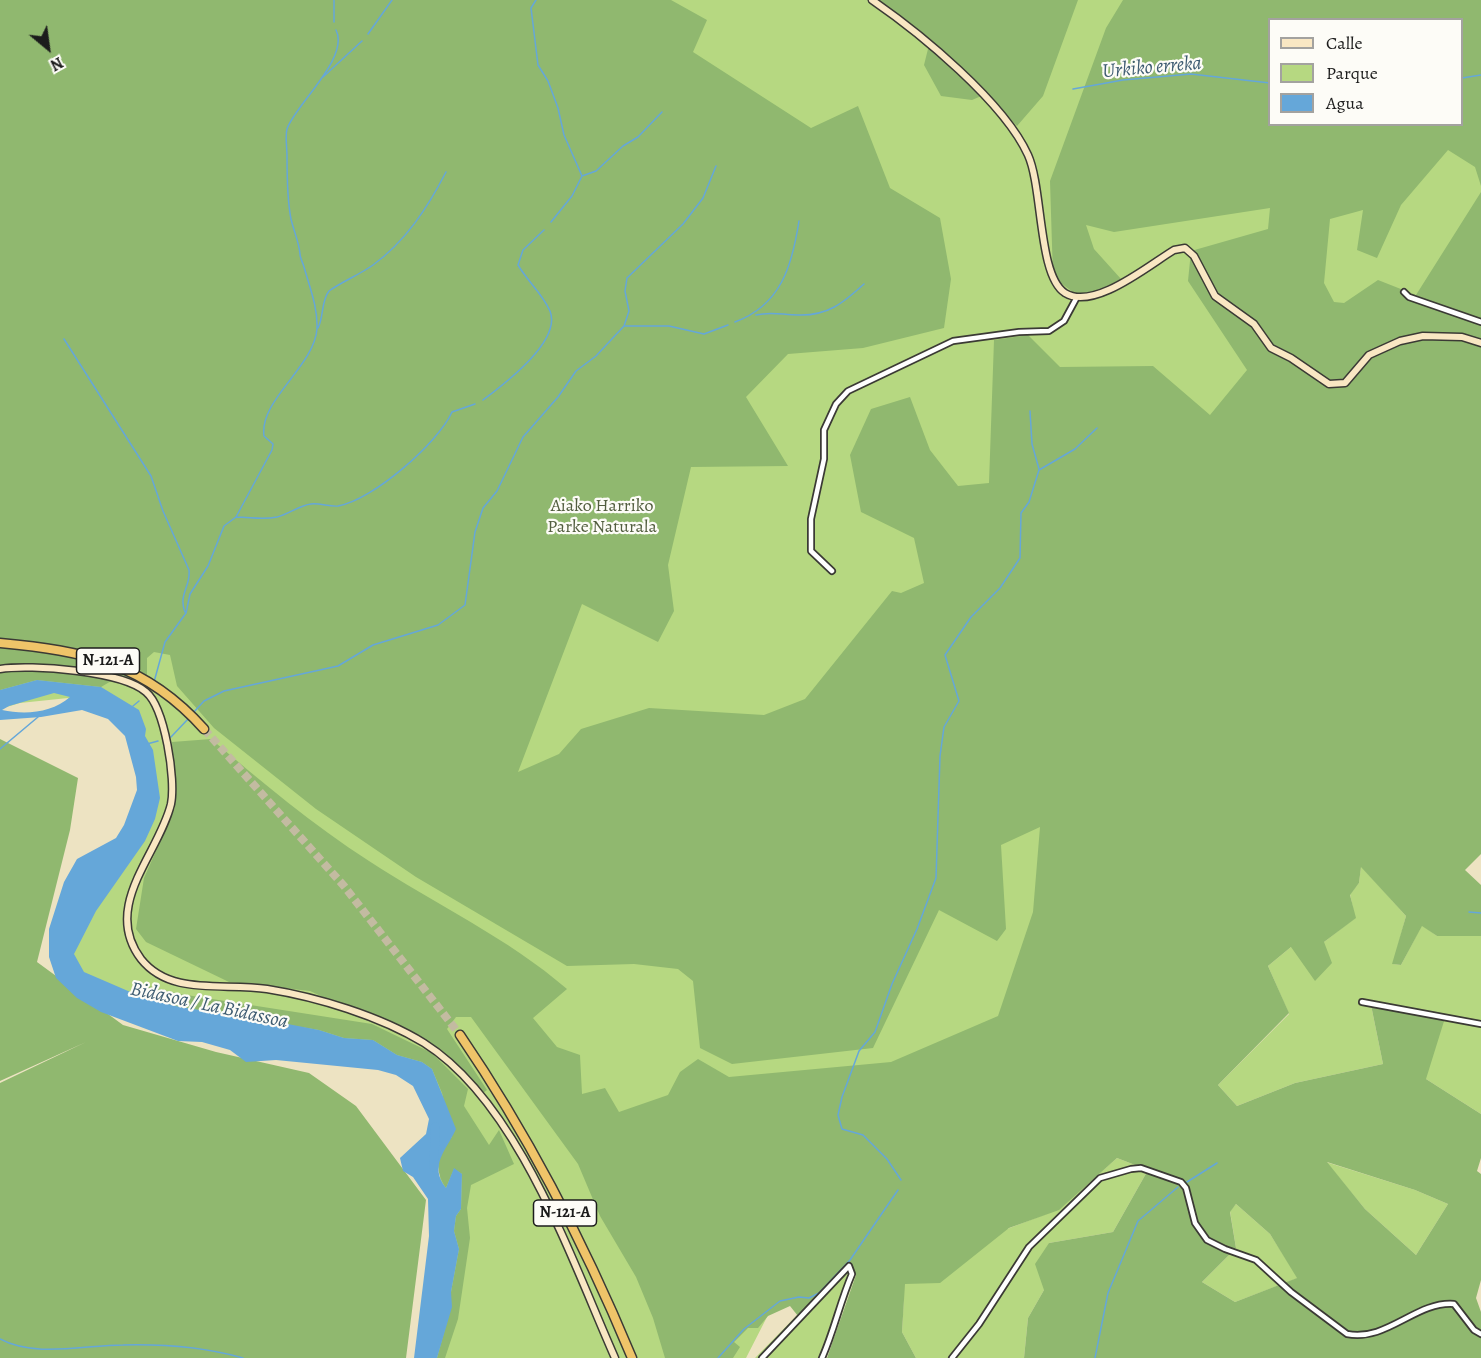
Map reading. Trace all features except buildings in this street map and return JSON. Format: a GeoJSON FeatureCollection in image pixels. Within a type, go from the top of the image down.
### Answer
{"type":"FeatureCollection","features":[{"type":"Feature","properties":{"kind":"highway","name":"N-121-A"},"geometry":{"type":"LineString","coordinates":[[0,643],[60,649],[114,663],[159,688],[204,729]]}},
{"type":"Feature","properties":{"kind":"highway","name":"N-121-A"},"geometry":{"type":"LineString","coordinates":[[460,1035],[510,1111],[550,1184],[632,1358]]}},
{"type":"Feature","properties":{"kind":"street"},"geometry":{"type":"LineString","coordinates":[[872,0],[913,29],[1012,127],[1029,156],[1035,174],[1051,277],[1065,293],[1077,297],[1100,295],[1174,250],[1185,248],[1194,256],[1215,296],[1254,324],[1271,348],[1291,358],[1329,384],[1345,383],[1370,355],[1400,341],[1424,336],[1462,337],[1481,343]]}},
{"type":"Feature","properties":{"kind":"street"},"geometry":{"type":"LineString","coordinates":[[1404,292],[1409,297],[1481,322]]}},
{"type":"Feature","properties":{"kind":"street"},"geometry":{"type":"LineString","coordinates":[[832,571],[811,551],[811,519],[824,459],[824,430],[836,404],[848,391],[953,341],[1019,332],[1049,331],[1064,321],[1077,297]]}},
{"type":"Feature","properties":{"kind":"street"},"geometry":{"type":"LineString","coordinates":[[0,669],[18,666],[101,675],[128,682],[148,693],[160,715],[172,800],[166,822],[137,876],[129,905],[128,927],[140,957],[158,974],[184,984],[265,988],[332,1003],[402,1032],[425,1044],[446,1061],[495,1112],[546,1202],[615,1358]]}},
{"type":"Feature","properties":{"kind":"street"},"geometry":{"type":"LineString","coordinates":[[1362,1002],[1481,1024]]}},
{"type":"Feature","properties":{"kind":"street"},"geometry":{"type":"LineString","coordinates":[[952,1358],[992,1305],[1029,1247],[1100,1178],[1142,1168],[1181,1182],[1186,1188],[1195,1222],[1207,1240],[1225,1250],[1256,1260],[1291,1292],[1347,1334],[1379,1331],[1424,1308],[1446,1303],[1454,1304],[1474,1330],[1481,1334]]}},
{"type":"Feature","properties":{"kind":"street"},"geometry":{"type":"LineString","coordinates":[[762,1358],[849,1266],[852,1274],[840,1301],[830,1340],[822,1358]]}},
{"type":"Feature","properties":{"kind":"green space","name":"Aiako Harriko Parke Naturala"},"geometry":{"type":"Polygon","coordinates":[[[0,0],[1481,0],[1481,780],[1418,789],[1007,1229],[1059,1209],[1117,1158],[1148,1170],[1113,1232],[1049,1243],[1044,1290],[1028,1318],[1024,1358],[916,1358],[902,1332],[904,1296],[866,1244],[768,1315],[746,1358],[427,1358],[444,1121],[414,1072],[176,1024],[65,967],[141,813],[134,741],[101,706],[68,698],[20,703],[0,709],[0,0]]]}},
{"type":"Feature","properties":{"kind":"green space","name":"Aiako Harriko Parke Naturala"},"geometry":{"type":"Polygon","coordinates":[[[0,0],[671,0],[707,20],[693,52],[811,128],[858,106],[890,188],[940,218],[951,279],[944,328],[863,348],[788,354],[746,397],[788,466],[691,467],[668,565],[674,611],[658,642],[582,604],[518,772],[559,754],[581,729],[649,708],[764,715],[805,699],[892,591],[901,593],[924,583],[914,538],[861,512],[850,455],[871,409],[910,397],[930,450],[958,486],[989,483],[994,340],[1028,335],[1060,367],[1153,366],[1210,415],[1247,370],[1188,281],[1191,251],[1268,229],[1270,208],[1114,232],[1086,225],[1094,249],[1121,279],[1082,299],[1053,277],[1050,181],[1106,28],[1123,0],[1481,0],[1481,186],[1475,167],[1448,150],[1401,205],[1377,258],[1357,250],[1363,210],[1330,219],[1324,283],[1334,302],[1344,303],[1378,280],[1416,295],[1481,192],[1481,854],[1465,870],[1481,885],[1481,936],[1437,936],[1422,926],[1401,965],[1392,964],[1406,916],[1361,867],[1359,883],[1350,895],[1356,918],[1324,942],[1332,963],[1315,981],[1291,947],[1268,966],[1289,1013],[1218,1085],[1237,1106],[1295,1083],[1383,1064],[1371,1005],[1445,1018],[1426,1079],[1481,1114],[1481,1158],[1477,1171],[1481,1174],[1481,1280],[1476,1298],[1481,1312],[1481,1358],[1024,1358],[1028,1318],[1044,1290],[1035,1264],[1049,1243],[1113,1232],[1148,1170],[1117,1158],[1059,1210],[1009,1228],[940,1283],[905,1284],[902,1332],[916,1358],[827,1358],[856,1275],[848,1263],[798,1316],[790,1306],[768,1316],[758,1328],[748,1328],[734,1342],[740,1347],[733,1358],[665,1358],[653,1318],[636,1277],[600,1216],[578,1164],[471,1017],[456,1017],[447,1029],[487,1090],[483,1093],[442,1052],[310,991],[229,982],[146,942],[136,929],[144,878],[175,808],[172,742],[211,739],[328,833],[394,877],[496,937],[567,989],[533,1018],[557,1047],[580,1055],[582,1094],[605,1088],[619,1112],[668,1095],[680,1072],[698,1059],[729,1077],[891,1062],[998,1016],[1033,912],[1040,827],[1001,845],[1006,929],[997,941],[939,910],[873,1048],[732,1064],[700,1048],[693,981],[678,969],[634,964],[567,966],[416,877],[316,809],[214,728],[177,686],[170,655],[154,652],[147,658],[147,678],[138,682],[118,677],[101,687],[37,680],[0,690],[0,0]],[[1327,1162],[1365,1209],[1416,1255],[1448,1204],[1415,1190],[1327,1162]],[[1236,1204],[1230,1212],[1236,1248],[1202,1282],[1235,1302],[1297,1278],[1270,1234],[1236,1204]]]}},
{"type":"Feature","properties":{"kind":"green space"},"geometry":{"type":"Polygon","coordinates":[[[870,0],[1078,0],[1043,96],[1017,126],[986,94],[972,100],[941,96],[924,65],[929,45],[870,0]]]}},
{"type":"Feature","properties":{"kind":"green space"},"geometry":{"type":"Polygon","coordinates":[[[0,739],[78,778],[70,830],[37,962],[123,1025],[216,1052],[309,1073],[356,1106],[426,1200],[406,1358],[0,1358],[0,1083],[86,1042],[0,1081],[0,739]]]}},
{"type":"Feature","properties":{"kind":"green space"},"geometry":{"type":"Polygon","coordinates":[[[1361,866],[1406,916],[1393,964],[1401,965],[1422,925],[1437,936],[1481,936],[1481,1114],[1426,1079],[1371,1005],[1383,1064],[1295,1083],[1237,1106],[1218,1085],[1289,1014],[1268,966],[1291,947],[1324,942],[1355,918],[1350,894],[1359,883],[1361,866]]]}},
{"type":"Feature","properties":{"kind":"green space"},"geometry":{"type":"Polygon","coordinates":[[[145,985],[180,994],[372,1024],[432,1053],[468,1089],[464,1106],[489,1145],[499,1130],[514,1164],[471,1185],[467,1208],[470,1238],[458,1319],[445,1358],[437,1358],[451,1307],[451,1292],[459,1249],[454,1231],[456,1216],[461,1209],[462,1174],[454,1169],[446,1188],[442,1182],[438,1161],[443,1148],[452,1137],[442,1093],[432,1069],[422,1062],[397,1055],[373,1040],[344,1038],[319,1030],[180,1007],[142,997],[145,985]]]}},
{"type":"Feature","properties":{"kind":"green space"},"geometry":{"type":"Polygon","coordinates":[[[1326,1162],[1415,1190],[1448,1204],[1416,1255],[1365,1209],[1326,1162]]]}},
{"type":"Feature","properties":{"kind":"green space"},"geometry":{"type":"Polygon","coordinates":[[[1236,1204],[1270,1234],[1298,1278],[1235,1302],[1202,1282],[1236,1248],[1230,1211],[1236,1204]]]}},
{"type":"Feature","properties":{"kind":"green space"},"geometry":{"type":"Polygon","coordinates":[[[848,1263],[856,1274],[826,1358],[755,1358],[848,1263]]]}},
{"type":"Feature","properties":{"kind":"water"},"geometry":{"type":"Polygon","coordinates":[[[37,680],[101,687],[139,710],[146,729],[145,736],[153,750],[160,798],[155,819],[145,841],[96,911],[74,954],[84,972],[142,997],[180,1007],[272,1021],[319,1030],[344,1038],[373,1040],[397,1055],[422,1062],[432,1069],[456,1129],[441,1158],[439,1172],[441,1180],[446,1188],[454,1168],[462,1174],[461,1209],[456,1216],[454,1231],[459,1249],[451,1292],[452,1307],[437,1358],[414,1358],[429,1236],[428,1199],[413,1177],[403,1171],[400,1158],[426,1134],[429,1119],[413,1086],[396,1075],[378,1070],[276,1060],[246,1062],[230,1050],[202,1042],[178,1041],[101,1012],[77,998],[56,978],[49,957],[49,929],[64,882],[77,859],[116,838],[124,825],[137,790],[136,777],[125,736],[108,719],[82,710],[41,717],[0,720],[0,690],[37,680]],[[54,693],[2,710],[38,711],[55,706],[70,697],[54,693]]]}},
{"type":"Feature","properties":{"kind":"waterway"},"geometry":{"type":"LineString","coordinates":[[334,0],[334,22]]}},
{"type":"Feature","properties":{"kind":"waterway"},"geometry":{"type":"LineString","coordinates":[[368,34],[392,0]]}},
{"type":"Feature","properties":{"kind":"waterway"},"geometry":{"type":"LineString","coordinates":[[536,0],[531,8],[538,65],[548,81],[558,108],[564,135],[582,176],[572,196],[551,222]]}},
{"type":"Feature","properties":{"kind":"waterway"},"geometry":{"type":"LineString","coordinates":[[236,517],[272,450],[273,444],[264,436],[265,423],[270,409],[307,357],[314,343],[317,329],[313,298],[292,224],[286,135],[292,119],[329,67],[338,41],[336,30]]}},
{"type":"Feature","properties":{"kind":"waterway"},"geometry":{"type":"LineString","coordinates":[[323,77],[362,41]]}},
{"type":"Feature","properties":{"kind":"waterway","name":"Urkiko erreka"},"geometry":{"type":"LineString","coordinates":[[1073,89],[1123,80],[1191,74],[1268,83]]}},
{"type":"Feature","properties":{"kind":"waterway","name":"Urkiko erreka"},"geometry":{"type":"LineString","coordinates":[[1463,78],[1481,75]]}},
{"type":"Feature","properties":{"kind":"waterway"},"geometry":{"type":"LineString","coordinates":[[582,176],[596,171],[623,146],[638,137],[662,112]]}},
{"type":"Feature","properties":{"kind":"waterway"},"geometry":{"type":"LineString","coordinates":[[193,713],[204,701],[224,691],[338,666],[373,645],[438,625],[465,605],[475,532],[483,508],[497,491],[523,437],[558,397],[576,371],[596,356],[624,326],[629,311],[625,291],[627,278],[683,224],[703,198],[716,166]]}},
{"type":"Feature","properties":{"kind":"waterway"},"geometry":{"type":"LineString","coordinates":[[318,328],[329,291],[373,265],[396,245],[424,210],[446,172]]}},
{"type":"Feature","properties":{"kind":"waterway"},"geometry":{"type":"LineString","coordinates":[[735,322],[751,315],[763,305],[782,282],[793,253],[799,221]]}},
{"type":"Feature","properties":{"kind":"waterway"},"geometry":{"type":"LineString","coordinates":[[483,400],[517,373],[540,348],[548,335],[551,323],[550,311],[518,265],[523,250],[544,230]]}},
{"type":"Feature","properties":{"kind":"waterway"},"geometry":{"type":"LineString","coordinates":[[756,315],[767,313],[809,315],[827,311],[864,284]]}},
{"type":"Feature","properties":{"kind":"waterway"},"geometry":{"type":"LineString","coordinates":[[624,326],[669,326],[704,334],[728,325]]}},
{"type":"Feature","properties":{"kind":"waterway"},"geometry":{"type":"LineString","coordinates":[[64,339],[151,476],[163,511],[189,570],[183,601],[185,612]]}},
{"type":"Feature","properties":{"kind":"waterway"},"geometry":{"type":"LineString","coordinates":[[154,682],[165,642],[186,613],[190,594],[208,566],[224,526],[236,517],[272,518],[307,505],[338,506],[352,502],[386,482],[419,454],[445,425],[452,412],[475,404]]}},
{"type":"Feature","properties":{"kind":"waterway"},"geometry":{"type":"LineString","coordinates":[[1030,411],[1032,444],[1039,469]]}},
{"type":"Feature","properties":{"kind":"waterway"},"geometry":{"type":"LineString","coordinates":[[901,1180],[887,1159],[863,1135],[842,1129],[838,1115],[842,1097],[859,1051],[875,1032],[892,984],[917,929],[936,878],[940,756],[944,727],[959,701],[945,655],[971,617],[1000,588],[1020,558],[1021,513],[1029,502],[1039,470],[1075,449],[1097,428]]}},
{"type":"Feature","properties":{"kind":"waterway"},"geometry":{"type":"LineString","coordinates":[[133,706],[139,701]]}},
{"type":"Feature","properties":{"kind":"waterway"},"geometry":{"type":"LineString","coordinates":[[0,749],[38,717]]}},
{"type":"Feature","properties":{"kind":"waterway"},"geometry":{"type":"LineString","coordinates":[[171,737],[188,719]]}},
{"type":"Feature","properties":{"kind":"waterway"},"geometry":{"type":"LineString","coordinates":[[147,744],[158,741]]}},
{"type":"Feature","properties":{"kind":"waterway"},"geometry":{"type":"LineString","coordinates":[[1469,912],[1481,913]]}},
{"type":"Feature","properties":{"kind":"waterway","name":"Bidasoa / La Bidassoa"},"geometry":{"type":"LineString","coordinates":[[434,1167],[435,1127]]}},
{"type":"Feature","properties":{"kind":"waterway"},"geometry":{"type":"LineString","coordinates":[[1187,1182],[1217,1163]]}},
{"type":"Feature","properties":{"kind":"waterway"},"geometry":{"type":"LineString","coordinates":[[1095,1358],[1108,1293],[1138,1221],[1178,1187]]}},
{"type":"Feature","properties":{"kind":"waterway"},"geometry":{"type":"LineString","coordinates":[[718,1358],[744,1329],[780,1301],[799,1297],[809,1298],[819,1293],[850,1260],[898,1190]]}},
{"type":"Feature","properties":{"kind":"waterway"},"geometry":{"type":"LineString","coordinates":[[0,1339],[28,1348],[154,1345],[199,1349],[243,1358]]}},
{"type":"Feature","properties":{"kind":"tunnel"},"geometry":{"type":"LineString","coordinates":[[204,729],[344,886],[460,1035]]}}]}
